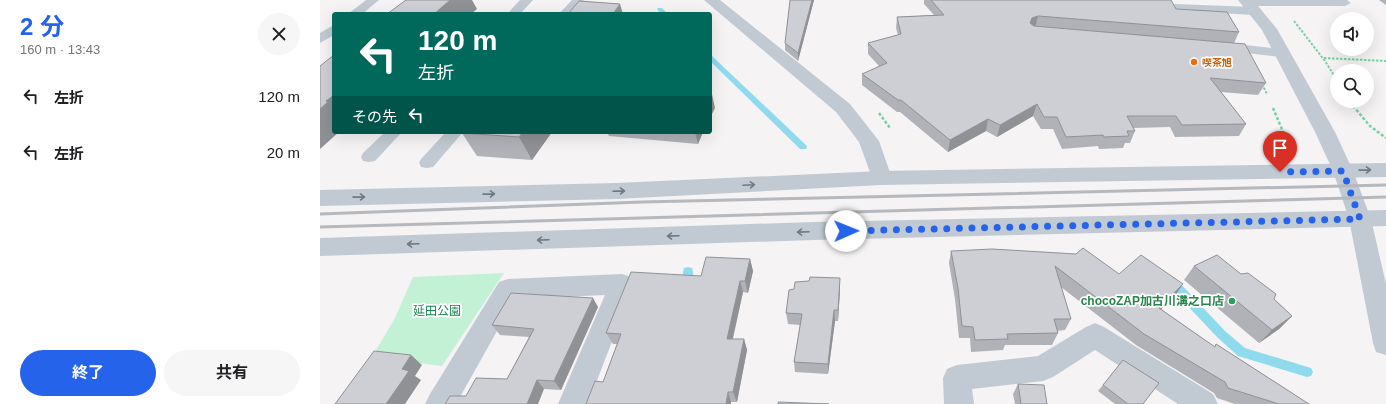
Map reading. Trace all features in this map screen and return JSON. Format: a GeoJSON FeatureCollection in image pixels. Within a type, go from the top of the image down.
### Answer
{"type":"FeatureCollection","features":[{"type":"Feature","properties":{"kind":"street"},"geometry":{"type":"LineString","coordinates":[[711,0],[843,108],[869,141],[881,178]]}},
{"type":"Feature","properties":{"kind":"street"},"geometry":{"type":"LineString","coordinates":[[1249,5],[1269,29],[1325,132],[1343,171],[1360,219],[1386,343]]}},
{"type":"Feature","properties":{"kind":"street"},"geometry":{"type":"LineString","coordinates":[[320,198],[617,191],[881,178],[1386,170]]}},
{"type":"Feature","properties":{"kind":"street"},"geometry":{"type":"LineString","coordinates":[[320,247],[806,232],[1386,218]]}},
{"type":"Feature","properties":{"kind":"street"},"geometry":{"type":"LineString","coordinates":[[440,404],[508,288],[622,284],[573,404]]}},
{"type":"Feature","properties":{"kind":"street"},"geometry":{"type":"LineString","coordinates":[[959,404],[957,378],[1043,368],[1095,335],[1203,404]]}},
{"type":"Feature","properties":{"kind":"lane"},"geometry":{"type":"LineString","coordinates":[[357,12],[373,0]]}},
{"type":"Feature","properties":{"kind":"lane"},"geometry":{"type":"LineString","coordinates":[[515,12],[527,0]]}},
{"type":"Feature","properties":{"kind":"lane"},"geometry":{"type":"LineString","coordinates":[[567,12],[578,0]]}},
{"type":"Feature","properties":{"kind":"lane"},"geometry":{"type":"LineString","coordinates":[[1175,8],[1280,3],[1345,2]]}},
{"type":"Feature","properties":{"kind":"lane"},"geometry":{"type":"LineString","coordinates":[[320,39],[332,30]]}},
{"type":"Feature","properties":{"kind":"lane"},"geometry":{"type":"LineString","coordinates":[[1215,46],[1281,53]]}},
{"type":"Feature","properties":{"kind":"lane"},"geometry":{"type":"LineString","coordinates":[[369,157],[392,134]]}},
{"type":"Feature","properties":{"kind":"lane"},"geometry":{"type":"LineString","coordinates":[[427,163],[453,134]]}},
{"type":"Feature","properties":{"kind":"path"},"geometry":{"type":"LineString","coordinates":[[1280,3],[1330,69]]}},
{"type":"Feature","properties":{"kind":"path"},"geometry":{"type":"LineString","coordinates":[[1246,49],[1267,94]]}},
{"type":"Feature","properties":{"kind":"path"},"geometry":{"type":"LineString","coordinates":[[1323,58],[1386,61]]}},
{"type":"Feature","properties":{"kind":"path"},"geometry":{"type":"LineString","coordinates":[[1354,108],[1359,116],[1373,131],[1386,138]]}},
{"type":"Feature","properties":{"kind":"path"},"geometry":{"type":"LineString","coordinates":[[877,112],[886,120],[892,132]]}},
{"type":"Feature","properties":{"kind":"green space","name":"延田公園"},"geometry":{"type":"Polygon","coordinates":[[[504,273],[442,366],[372,357],[395,318],[413,277],[504,273]]]}},
{"type":"Feature","properties":{"kind":"building"},"geometry":{"type":"Polygon","coordinates":[[[406,0],[450,0],[436,12],[390,12],[406,0]]]}},
{"type":"Feature","properties":{"kind":"building"},"geometry":{"type":"Polygon","coordinates":[[[790,0],[812,0],[798,53],[785,43],[790,0]]]}},
{"type":"Feature","properties":{"kind":"building"},"geometry":{"type":"Polygon","coordinates":[[[931,0],[1171,0],[1176,9],[1227,12],[1239,32],[1038,16],[1032,18],[1030,23],[1034,26],[1245,44],[1266,83],[1210,78],[1246,124],[1182,125],[1176,116],[1127,116],[1135,131],[1127,131],[1129,136],[1104,137],[1103,135],[1066,137],[1057,117],[1044,117],[1037,104],[1000,125],[988,119],[950,140],[901,100],[898,100],[862,74],[887,63],[868,43],[901,34],[897,17],[944,15],[931,0]]]}},
{"type":"Feature","properties":{"kind":"building"},"geometry":{"type":"Polygon","coordinates":[[[579,1],[620,4],[614,12],[570,12],[579,1]]]}},
{"type":"Feature","properties":{"kind":"building"},"geometry":{"type":"Polygon","coordinates":[[[332,57],[332,96],[326,101],[328,102],[320,109],[320,66],[332,57]]]}},
{"type":"Feature","properties":{"kind":"building"},"geometry":{"type":"Polygon","coordinates":[[[476,134],[521,134],[519,137],[476,134]]]}},
{"type":"Feature","properties":{"kind":"building"},"geometry":{"type":"Polygon","coordinates":[[[1083,248],[1119,274],[1141,255],[1183,284],[1159,308],[1215,347],[1216,344],[1309,404],[1279,404],[1228,388],[1225,382],[1144,334],[1055,266],[1071,319],[1054,319],[1058,333],[1007,334],[1008,339],[975,340],[973,327],[962,326],[958,288],[951,251],[992,249],[1076,254],[1083,248]]]}},
{"type":"Feature","properties":{"kind":"building"},"geometry":{"type":"Polygon","coordinates":[[[1217,255],[1241,274],[1248,273],[1276,294],[1274,299],[1292,316],[1272,330],[1194,266],[1217,255]]]}},
{"type":"Feature","properties":{"kind":"building"},"geometry":{"type":"Polygon","coordinates":[[[706,257],[750,259],[745,281],[740,281],[727,339],[744,339],[733,392],[728,392],[726,404],[586,404],[595,381],[603,382],[621,334],[606,333],[631,272],[701,276],[706,257]]]}},
{"type":"Feature","properties":{"kind":"building"},"geometry":{"type":"Polygon","coordinates":[[[810,277],[840,278],[838,310],[834,310],[828,364],[794,362],[802,314],[786,313],[789,290],[794,289],[795,282],[809,281],[810,277]]]}},
{"type":"Feature","properties":{"kind":"building"},"geometry":{"type":"Polygon","coordinates":[[[511,293],[593,298],[554,381],[537,380],[527,404],[445,404],[450,396],[466,396],[476,378],[507,379],[534,329],[492,325],[511,293]]]}},
{"type":"Feature","properties":{"kind":"building"},"geometry":{"type":"Polygon","coordinates":[[[374,351],[411,355],[402,369],[409,371],[386,404],[335,404],[374,351]]]}},
{"type":"Feature","properties":{"kind":"building"},"geometry":{"type":"Polygon","coordinates":[[[1123,360],[1159,383],[1143,404],[1128,404],[1103,385],[1123,360]]]}},
{"type":"Feature","properties":{"kind":"building"},"geometry":{"type":"Polygon","coordinates":[[[1018,384],[1044,385],[1047,404],[1021,404],[1018,384]]]}},
{"type":"Feature","properties":{"kind":"building"},"geometry":{"type":"Polygon","coordinates":[[[778,402],[829,404],[778,404],[778,402]]]}},
{"type":"Feature","properties":{"kind":"waterway"},"geometry":{"type":"LineString","coordinates":[[660,9],[663,12]]}},
{"type":"Feature","properties":{"kind":"waterway"},"geometry":{"type":"LineString","coordinates":[[712,59],[803,147]]}},
{"type":"Feature","properties":{"kind":"waterway"},"geometry":{"type":"LineString","coordinates":[[688,271],[688,288]]}},
{"type":"Feature","properties":{"kind":"waterway"},"geometry":{"type":"LineString","coordinates":[[1171,281],[1221,334],[1242,352],[1307,372]]}},
{"type":"Feature","properties":{"kind":"railway"},"geometry":{"type":"LineString","coordinates":[[320,214],[642,202],[1386,185]]}},
{"type":"Feature","properties":{"kind":"railway"},"geometry":{"type":"LineString","coordinates":[[320,227],[1386,197]]}},
{"type":"Feature","properties":{"kind":"place","name":"喫茶旭"},"geometry":{"type":"Point","coordinates":[1194,62]}},
{"type":"Feature","properties":{"kind":"place","name":"chocoZAP加古川溝之口店"},"geometry":{"type":"Point","coordinates":[1232,301]}},
{"type":"Feature","properties":{"kind":"route"},"geometry":{"type":"LineString","coordinates":[[846,231],[1360,219],[1343,171],[1280,172]]}}]}
